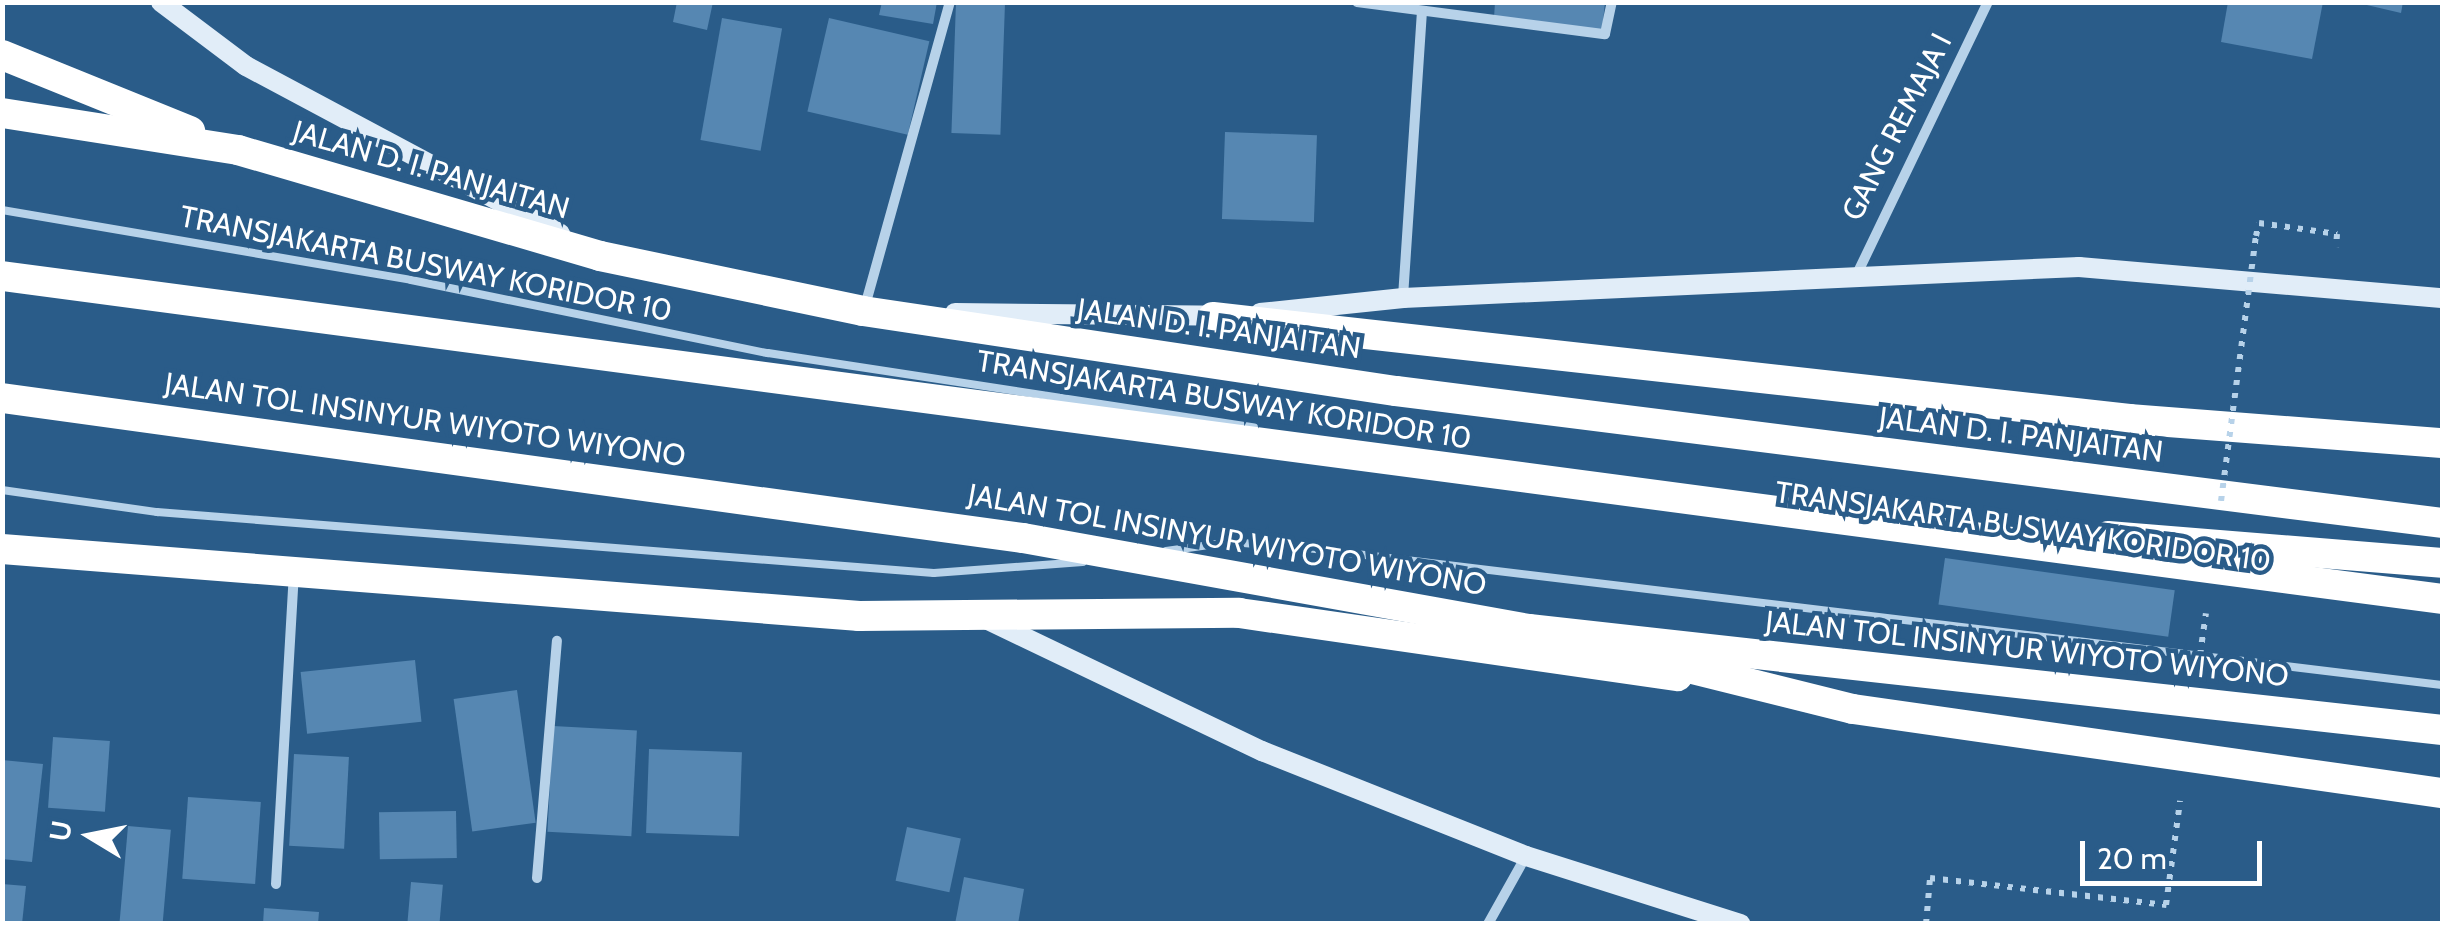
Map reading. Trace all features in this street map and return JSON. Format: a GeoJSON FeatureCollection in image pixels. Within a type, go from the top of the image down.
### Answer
{"type":"FeatureCollection","features":[{"type":"Feature","properties":{"kind":"highway"},"geometry":{"type":"LineString","coordinates":[[2,55],[238,150]]}},
{"type":"Feature","properties":{"kind":"highway","name":"JALAN D. I. PANJAITAN"},"geometry":{"type":"LineString","coordinates":[[2,114],[238,150],[600,256],[863,311],[1396,391],[2442,523]]}},
{"type":"Feature","properties":{"kind":"highway"},"geometry":{"type":"LineString","coordinates":[[2,276],[2442,599]]}},
{"type":"Feature","properties":{"kind":"highway"},"geometry":{"type":"LineString","coordinates":[[1213,317],[2129,419],[2442,443]]}},
{"type":"Feature","properties":{"kind":"highway","name":"JALAN TOL INSINYUR WIYOTO WIYONO"},"geometry":{"type":"LineString","coordinates":[[2,398],[1024,538],[1529,629],[2442,730]]}},
{"type":"Feature","properties":{"kind":"highway"},"geometry":{"type":"LineString","coordinates":[[1736,506],[2442,563]]}},
{"type":"Feature","properties":{"kind":"highway"},"geometry":{"type":"LineString","coordinates":[[2,550],[859,616],[1239,613],[2442,791]]}},
{"type":"Feature","properties":{"kind":"highway"},"geometry":{"type":"LineString","coordinates":[[2,560],[43,555]]}},
{"type":"Feature","properties":{"kind":"highway"},"geometry":{"type":"LineString","coordinates":[[1529,629],[1853,709],[2442,791]]}},
{"type":"Feature","properties":{"kind":"street"},"geometry":{"type":"LineString","coordinates":[[950,2],[863,311],[1213,317],[1403,298],[2079,267],[2442,298]]}},
{"type":"Feature","properties":{"kind":"street"},"geometry":{"type":"LineString","coordinates":[[1357,2],[1605,34],[1612,2]]}},
{"type":"Feature","properties":{"kind":"street","name":"GANG REMAJA I"},"geometry":{"type":"LineString","coordinates":[[1855,277],[1988,2]]}},
{"type":"Feature","properties":{"kind":"street"},"geometry":{"type":"LineString","coordinates":[[163,4],[246,66],[600,256]]}},
{"type":"Feature","properties":{"kind":"street"},"geometry":{"type":"LineString","coordinates":[[1403,298],[1422,12]]}},
{"type":"Feature","properties":{"kind":"street"},"geometry":{"type":"LineString","coordinates":[[276,884],[294,572]]}},
{"type":"Feature","properties":{"kind":"street"},"geometry":{"type":"LineString","coordinates":[[981,616],[1262,751],[1526,856],[1741,924]]}},
{"type":"Feature","properties":{"kind":"street"},"geometry":{"type":"LineString","coordinates":[[538,878],[558,642]]}},
{"type":"Feature","properties":{"kind":"street"},"geometry":{"type":"LineString","coordinates":[[1488,924],[1526,856]]}},
{"type":"Feature","properties":{"kind":"lane","name":"TRANSJAKARTA BUSWAY KORIDOR 10"},"geometry":{"type":"LineString","coordinates":[[2,210],[411,280],[768,354],[1375,445],[2023,556],[2442,608]]}},
{"type":"Feature","properties":{"kind":"lane"},"geometry":{"type":"LineString","coordinates":[[2,490],[158,512],[934,572],[1031,569],[1230,542],[1307,548],[2442,685]]}},
{"type":"Feature","properties":{"kind":"path"},"geometry":{"type":"LineString","coordinates":[[2256,236],[2259,223]]}},
{"type":"Feature","properties":{"kind":"building"},"geometry":{"type":"Polygon","coordinates":[[[677,2],[713,2],[707,30],[673,22],[677,2]]]}},
{"type":"Feature","properties":{"kind":"building"},"geometry":{"type":"Polygon","coordinates":[[[882,2],[937,2],[933,24],[879,15],[882,2]]]}},
{"type":"Feature","properties":{"kind":"building"},"geometry":{"type":"Polygon","coordinates":[[[956,2],[1005,4],[1000,135],[951,133],[956,2]]]}},
{"type":"Feature","properties":{"kind":"building"},"geometry":{"type":"Polygon","coordinates":[[[1495,2],[1605,2],[1602,31],[1494,18],[1495,2]]]}},
{"type":"Feature","properties":{"kind":"building"},"geometry":{"type":"Polygon","coordinates":[[[2228,2],[2323,2],[2312,59],[2221,42],[2228,2]]]}},
{"type":"Feature","properties":{"kind":"building"},"geometry":{"type":"Polygon","coordinates":[[[2354,2],[2403,2],[2401,13],[2354,2]]]}},
{"type":"Feature","properties":{"kind":"building"},"geometry":{"type":"Polygon","coordinates":[[[722,18],[782,29],[761,151],[700,140],[722,18]]]}},
{"type":"Feature","properties":{"kind":"building"},"geometry":{"type":"Polygon","coordinates":[[[829,18],[929,41],[908,135],[807,112],[829,18]]]}},
{"type":"Feature","properties":{"kind":"building"},"geometry":{"type":"Polygon","coordinates":[[[1225,132],[1317,135],[1314,222],[1222,219],[1225,132]]]}},
{"type":"Feature","properties":{"kind":"building"},"geometry":{"type":"Polygon","coordinates":[[[1945,558],[2175,590],[2168,637],[1938,605],[1945,558]]]}},
{"type":"Feature","properties":{"kind":"building"},"geometry":{"type":"Polygon","coordinates":[[[415,660],[421,722],[307,734],[301,672],[415,660]]]}},
{"type":"Feature","properties":{"kind":"building"},"geometry":{"type":"Polygon","coordinates":[[[517,690],[536,823],[472,832],[454,699],[517,690]]]}},
{"type":"Feature","properties":{"kind":"building"},"geometry":{"type":"Polygon","coordinates":[[[553,726],[637,730],[631,836],[547,832],[553,726]]]}},
{"type":"Feature","properties":{"kind":"building"},"geometry":{"type":"Polygon","coordinates":[[[53,737],[110,741],[105,812],[48,808],[53,737]]]}},
{"type":"Feature","properties":{"kind":"building"},"geometry":{"type":"Polygon","coordinates":[[[649,749],[742,752],[739,836],[646,833],[649,749]]]}},
{"type":"Feature","properties":{"kind":"building"},"geometry":{"type":"Polygon","coordinates":[[[294,754],[349,757],[344,849],[289,846],[294,754]]]}},
{"type":"Feature","properties":{"kind":"building"},"geometry":{"type":"Polygon","coordinates":[[[2,760],[43,764],[32,862],[2,859],[2,760]]]}},
{"type":"Feature","properties":{"kind":"building"},"geometry":{"type":"Polygon","coordinates":[[[188,797],[261,802],[255,884],[182,879],[188,797]]]}},
{"type":"Feature","properties":{"kind":"building"},"geometry":{"type":"Polygon","coordinates":[[[456,811],[457,858],[380,859],[379,812],[456,811]]]}},
{"type":"Feature","properties":{"kind":"building"},"geometry":{"type":"Polygon","coordinates":[[[128,826],[171,830],[163,924],[119,924],[128,826]]]}},
{"type":"Feature","properties":{"kind":"building"},"geometry":{"type":"Polygon","coordinates":[[[907,827],[961,838],[949,892],[896,881],[907,827]]]}},
{"type":"Feature","properties":{"kind":"building"},"geometry":{"type":"Polygon","coordinates":[[[964,877],[1024,889],[1018,924],[955,924],[964,877]]]}},
{"type":"Feature","properties":{"kind":"building"},"geometry":{"type":"Polygon","coordinates":[[[411,882],[443,885],[439,924],[407,924],[411,882]]]}},
{"type":"Feature","properties":{"kind":"building"},"geometry":{"type":"Polygon","coordinates":[[[2,884],[26,886],[22,924],[2,924],[2,884]]]}},
{"type":"Feature","properties":{"kind":"building"},"geometry":{"type":"Polygon","coordinates":[[[264,908],[319,912],[318,924],[263,924],[264,908]]]}}]}
